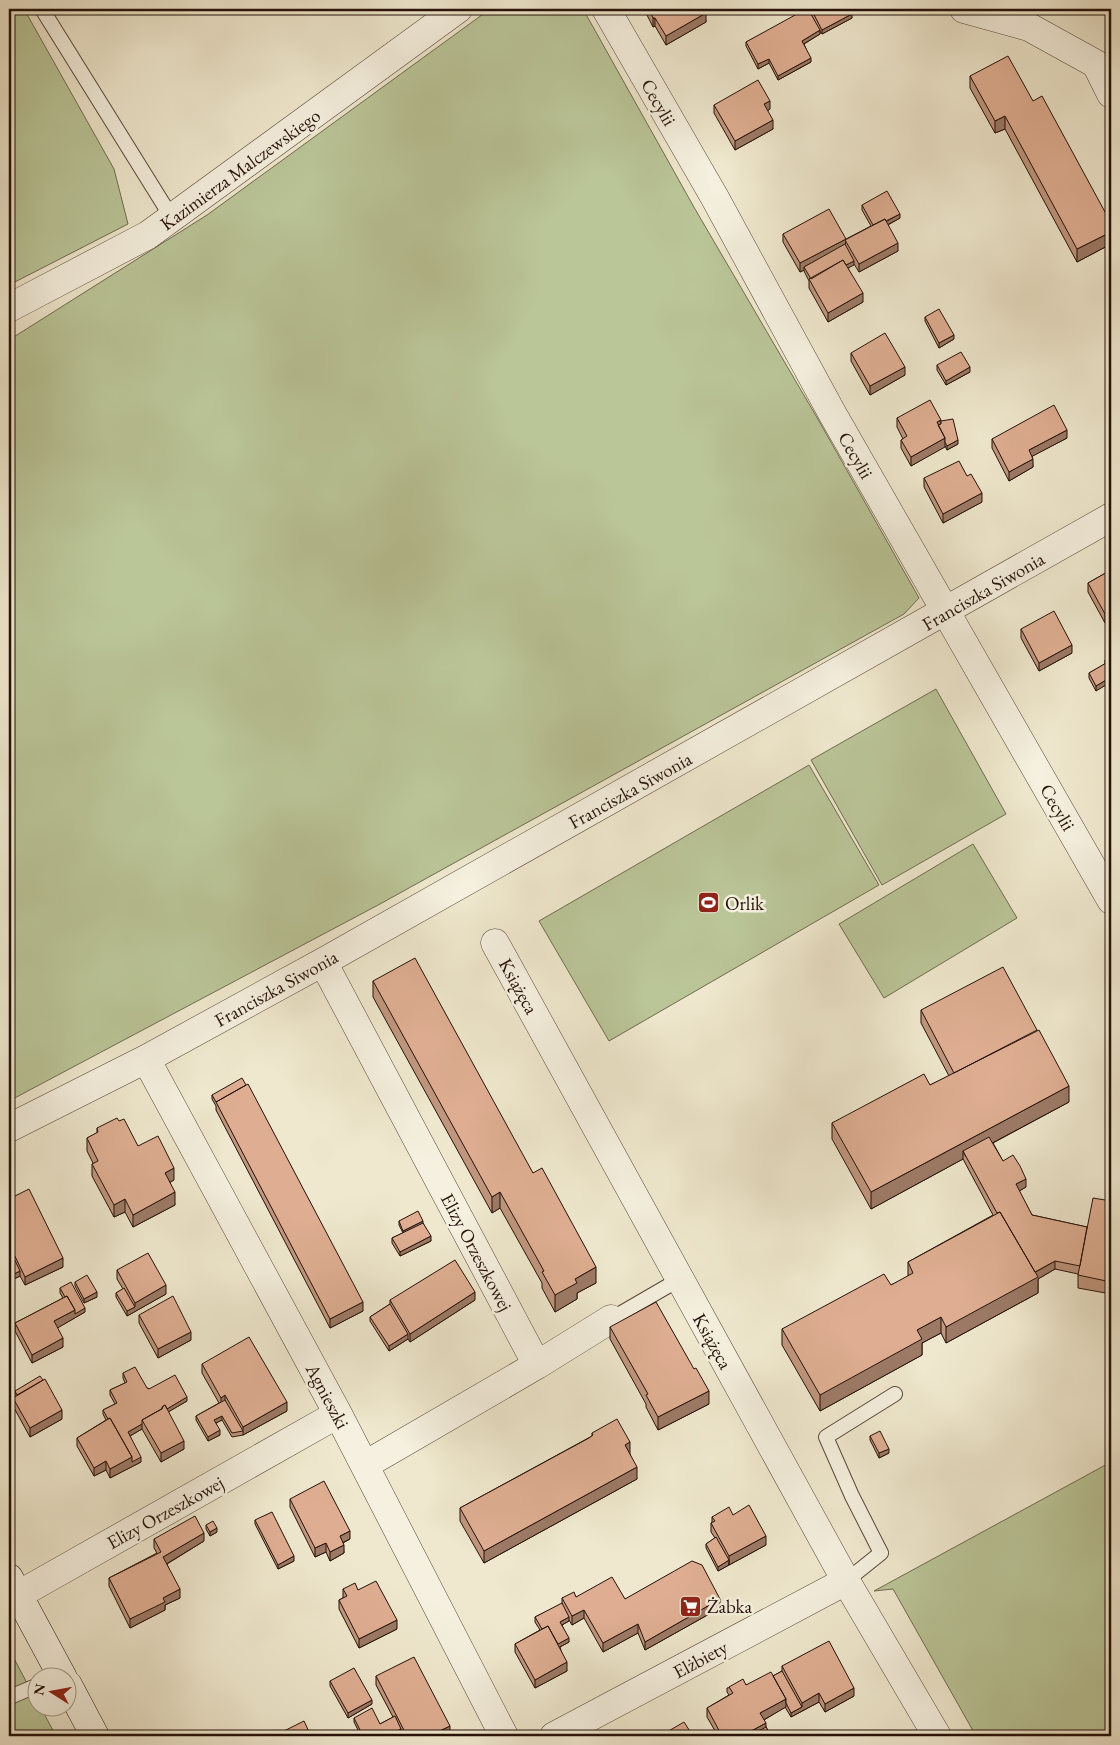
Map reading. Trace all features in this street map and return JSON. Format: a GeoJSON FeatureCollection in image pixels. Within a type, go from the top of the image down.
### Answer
{"type":"FeatureCollection","features":[{"type":"Feature","properties":{"kind":"street","name":"Kazimierza Malczewskiego"},"geometry":{"type":"LineString","coordinates":[[9,308],[148,235],[458,9]]}},
{"type":"Feature","properties":{"kind":"street","name":"Cecylii"},"geometry":{"type":"LineString","coordinates":[[606,9],[715,198],[832,414],[1111,900]]}},
{"type":"Feature","properties":{"kind":"street"},"geometry":{"type":"LineString","coordinates":[[964,9],[1034,18],[1104,60],[1111,94]]}},
{"type":"Feature","properties":{"kind":"street","name":"Franciszka Siwonia"},"geometry":{"type":"LineString","coordinates":[[9,1128],[146,1059],[323,962],[947,612],[1111,517]]}},
{"type":"Feature","properties":{"kind":"street","name":"Książęca"},"geometry":{"type":"LineString","coordinates":[[495,942],[846,1581],[937,1736]]}},
{"type":"Feature","properties":{"kind":"street","name":"Elizy Orzeszkowej"},"geometry":{"type":"LineString","coordinates":[[323,962],[537,1365]]}},
{"type":"Feature","properties":{"kind":"street","name":"Agnieszki"},"geometry":{"type":"LineString","coordinates":[[146,1059],[365,1464],[504,1736]]}},
{"type":"Feature","properties":{"kind":"street"},"geometry":{"type":"LineString","coordinates":[[365,1464],[580,1340],[611,1319]]}},
{"type":"Feature","properties":{"kind":"street","name":"Elizy Orzeszkowej"},"geometry":{"type":"LineString","coordinates":[[13,1586],[338,1414]]}},
{"type":"Feature","properties":{"kind":"street","name":"Elżbiety"},"geometry":{"type":"LineString","coordinates":[[554,1736],[846,1581]]}},
{"type":"Feature","properties":{"kind":"street"},"geometry":{"type":"LineString","coordinates":[[13,1586],[51,1668]]}},
{"type":"Feature","properties":{"kind":"street"},"geometry":{"type":"LineString","coordinates":[[78,1711],[95,1736]]}},
{"type":"Feature","properties":{"kind":"lane"},"geometry":{"type":"LineString","coordinates":[[42,9],[172,218]]}},
{"type":"Feature","properties":{"kind":"lane"},"geometry":{"type":"LineString","coordinates":[[611,1319],[680,1279]]}},
{"type":"Feature","properties":{"kind":"lane"},"geometry":{"type":"LineString","coordinates":[[846,1581],[881,1553],[852,1496],[826,1437],[895,1394]]}},
{"type":"Feature","properties":{"kind":"lane"},"geometry":{"type":"LineString","coordinates":[[10,1696],[28,1690]]}},
{"type":"Feature","properties":{"kind":"green space"},"geometry":{"type":"Polygon","coordinates":[[[9,9],[24,9],[114,169],[128,224],[9,285],[9,9]]]}},
{"type":"Feature","properties":{"kind":"green space"},"geometry":{"type":"Polygon","coordinates":[[[490,9],[583,9],[695,209],[819,421],[919,598],[904,614],[380,904],[9,1101],[9,340],[207,215],[490,9]]]}},
{"type":"Feature","properties":{"kind":"green space"},"geometry":{"type":"Polygon","coordinates":[[[936,689],[1006,814],[882,885],[811,760],[936,689]]]}},
{"type":"Feature","properties":{"kind":"green space","name":"Orlik"},"geometry":{"type":"Polygon","coordinates":[[[809,765],[879,885],[609,1041],[539,921],[809,765]]]}},
{"type":"Feature","properties":{"kind":"green space"},"geometry":{"type":"Polygon","coordinates":[[[973,844],[1017,918],[884,998],[839,924],[973,844]]]}},
{"type":"Feature","properties":{"kind":"green space"},"geometry":{"type":"Polygon","coordinates":[[[1111,1462],[1111,1736],[976,1736],[893,1589],[874,1591],[1111,1462]]]}},
{"type":"Feature","properties":{"kind":"green space"},"geometry":{"type":"Polygon","coordinates":[[[9,1649],[28,1685],[28,1718],[46,1718],[56,1736],[9,1736],[9,1649]]]}},
{"type":"Feature","properties":{"kind":"building"},"geometry":{"type":"Polygon","coordinates":[[[649,9],[704,9],[706,13],[666,36],[649,9]]]}},
{"type":"Feature","properties":{"kind":"building"},"geometry":{"type":"Polygon","coordinates":[[[808,9],[820,30],[802,41],[811,58],[778,76],[769,59],[758,64],[746,42],[808,9]]]}},
{"type":"Feature","properties":{"kind":"building"},"geometry":{"type":"Polygon","coordinates":[[[811,9],[850,9],[852,14],[822,30],[811,9]]]}},
{"type":"Feature","properties":{"kind":"building"},"geometry":{"type":"Polygon","coordinates":[[[1008,56],[1033,101],[1042,96],[1111,223],[1111,232],[1077,249],[1005,116],[995,121],[970,76],[1008,56]]]}},
{"type":"Feature","properties":{"kind":"building"},"geometry":{"type":"Polygon","coordinates":[[[758,80],[770,101],[764,104],[773,120],[735,141],[714,105],[758,80]]]}},
{"type":"Feature","properties":{"kind":"building"},"geometry":{"type":"Polygon","coordinates":[[[887,191],[900,214],[873,225],[862,205],[887,191]]]}},
{"type":"Feature","properties":{"kind":"building"},"geometry":{"type":"Polygon","coordinates":[[[829,209],[846,239],[800,263],[783,234],[829,209]]]}},
{"type":"Feature","properties":{"kind":"building"},"geometry":{"type":"Polygon","coordinates":[[[885,219],[898,243],[859,264],[845,240],[885,219]]]}},
{"type":"Feature","properties":{"kind":"building"},"geometry":{"type":"Polygon","coordinates":[[[845,244],[854,261],[846,265],[843,260],[811,279],[804,267],[845,244]]]}},
{"type":"Feature","properties":{"kind":"building"},"geometry":{"type":"Polygon","coordinates":[[[843,260],[863,293],[828,313],[809,279],[843,260]]]}},
{"type":"Feature","properties":{"kind":"building"},"geometry":{"type":"Polygon","coordinates":[[[939,309],[954,335],[939,343],[925,317],[939,309]]]}},
{"type":"Feature","properties":{"kind":"building"},"geometry":{"type":"Polygon","coordinates":[[[885,333],[905,367],[870,386],[851,353],[885,333]]]}},
{"type":"Feature","properties":{"kind":"building"},"geometry":{"type":"Polygon","coordinates":[[[961,352],[970,367],[946,381],[937,365],[961,352]]]}},
{"type":"Feature","properties":{"kind":"building"},"geometry":{"type":"Polygon","coordinates":[[[930,400],[941,420],[937,422],[945,438],[911,457],[901,440],[907,436],[897,418],[930,400]]]}},
{"type":"Feature","properties":{"kind":"building"},"geometry":{"type":"Polygon","coordinates":[[[1054,405],[1067,430],[1029,450],[1033,459],[1009,472],[992,439],[1054,405]]]}},
{"type":"Feature","properties":{"kind":"building"},"geometry":{"type":"Polygon","coordinates":[[[953,419],[958,440],[947,446],[938,425],[941,424],[941,421],[953,419]]]}},
{"type":"Feature","properties":{"kind":"building"},"geometry":{"type":"Polygon","coordinates":[[[959,461],[967,476],[971,474],[982,493],[943,514],[924,478],[959,461]]]}},
{"type":"Feature","properties":{"kind":"building"},"geometry":{"type":"Polygon","coordinates":[[[1111,570],[1111,611],[1105,614],[1088,583],[1111,570]]]}},
{"type":"Feature","properties":{"kind":"building"},"geometry":{"type":"Polygon","coordinates":[[[1054,611],[1072,645],[1039,663],[1021,629],[1054,611]]]}},
{"type":"Feature","properties":{"kind":"building"},"geometry":{"type":"Polygon","coordinates":[[[1109,658],[1111,662],[1111,677],[1096,686],[1089,673],[1106,663],[1105,660],[1109,658]]]}},
{"type":"Feature","properties":{"kind":"building"},"geometry":{"type":"Polygon","coordinates":[[[415,958],[533,1173],[542,1168],[596,1267],[575,1279],[577,1283],[555,1295],[542,1272],[544,1271],[500,1192],[492,1197],[373,981],[415,958]]]}},
{"type":"Feature","properties":{"kind":"building"},"geometry":{"type":"Polygon","coordinates":[[[1003,967],[1037,1030],[954,1073],[921,1010],[1003,967]]]}},
{"type":"Feature","properties":{"kind":"building"},"geometry":{"type":"Polygon","coordinates":[[[1039,1030],[1069,1086],[871,1192],[832,1123],[924,1074],[930,1085],[1039,1030]]]}},
{"type":"Feature","properties":{"kind":"building"},"geometry":{"type":"Polygon","coordinates":[[[242,1078],[246,1085],[216,1102],[212,1095],[242,1078]]]}},
{"type":"Feature","properties":{"kind":"building"},"geometry":{"type":"Polygon","coordinates":[[[248,1084],[363,1302],[330,1319],[216,1102],[248,1084]]]}},
{"type":"Feature","properties":{"kind":"building"},"geometry":{"type":"Polygon","coordinates":[[[117,1118],[119,1121],[124,1119],[138,1146],[158,1136],[174,1168],[165,1173],[175,1192],[133,1215],[125,1199],[114,1205],[92,1164],[98,1161],[87,1138],[98,1132],[97,1128],[117,1118]]]}},
{"type":"Feature","properties":{"kind":"building"},"geometry":{"type":"Polygon","coordinates":[[[989,1137],[1003,1161],[1013,1155],[1020,1166],[1026,1179],[1016,1184],[1032,1215],[1087,1227],[1080,1266],[1055,1261],[1035,1272],[1000,1212],[997,1213],[963,1151],[989,1137]]]}},
{"type":"Feature","properties":{"kind":"building"},"geometry":{"type":"Polygon","coordinates":[[[29,1189],[63,1258],[25,1277],[9,1244],[9,1199],[29,1189]]]}},
{"type":"Feature","properties":{"kind":"building"},"geometry":{"type":"Polygon","coordinates":[[[1093,1198],[1111,1201],[1111,1282],[1078,1275],[1093,1198]]]}},
{"type":"Feature","properties":{"kind":"building"},"geometry":{"type":"Polygon","coordinates":[[[418,1211],[423,1221],[403,1231],[399,1221],[418,1211]]]}},
{"type":"Feature","properties":{"kind":"building"},"geometry":{"type":"Polygon","coordinates":[[[1000,1212],[1038,1277],[946,1327],[941,1317],[917,1330],[922,1339],[820,1395],[782,1329],[884,1274],[891,1285],[913,1273],[908,1262],[1000,1212]]]}},
{"type":"Feature","properties":{"kind":"building"},"geometry":{"type":"Polygon","coordinates":[[[423,1223],[431,1236],[400,1252],[392,1238],[423,1223]]]}},
{"type":"Feature","properties":{"kind":"building"},"geometry":{"type":"Polygon","coordinates":[[[9,1248],[20,1271],[12,1275],[9,1268],[9,1248]]]}},
{"type":"Feature","properties":{"kind":"building"},"geometry":{"type":"Polygon","coordinates":[[[148,1253],[166,1285],[135,1303],[117,1270],[148,1253]]]}},
{"type":"Feature","properties":{"kind":"building"},"geometry":{"type":"Polygon","coordinates":[[[455,1260],[475,1292],[410,1334],[390,1300],[455,1260]]]}},
{"type":"Feature","properties":{"kind":"building"},"geometry":{"type":"Polygon","coordinates":[[[87,1275],[97,1292],[84,1299],[75,1282],[87,1275]]]}},
{"type":"Feature","properties":{"kind":"building"},"geometry":{"type":"Polygon","coordinates":[[[71,1282],[85,1308],[75,1314],[75,1310],[67,1296],[65,1297],[60,1288],[71,1282]]]}},
{"type":"Feature","properties":{"kind":"building"},"geometry":{"type":"Polygon","coordinates":[[[124,1288],[135,1307],[127,1311],[116,1293],[124,1288]]]}},
{"type":"Feature","properties":{"kind":"building"},"geometry":{"type":"Polygon","coordinates":[[[67,1296],[75,1310],[54,1321],[63,1338],[32,1355],[15,1323],[67,1296]]]}},
{"type":"Feature","properties":{"kind":"building"},"geometry":{"type":"Polygon","coordinates":[[[173,1296],[191,1332],[158,1349],[139,1315],[173,1296]]]}},
{"type":"Feature","properties":{"kind":"building"},"geometry":{"type":"Polygon","coordinates":[[[656,1302],[694,1369],[696,1368],[709,1391],[658,1417],[646,1395],[648,1394],[610,1327],[656,1302]]]}},
{"type":"Feature","properties":{"kind":"building"},"geometry":{"type":"Polygon","coordinates":[[[390,1304],[408,1334],[389,1346],[370,1317],[390,1304]]]}},
{"type":"Feature","properties":{"kind":"building"},"geometry":{"type":"Polygon","coordinates":[[[249,1337],[287,1402],[243,1427],[225,1395],[221,1398],[202,1364],[249,1337]]]}},
{"type":"Feature","properties":{"kind":"building"},"geometry":{"type":"Polygon","coordinates":[[[135,1367],[149,1389],[175,1375],[187,1397],[167,1409],[165,1405],[162,1409],[142,1420],[142,1424],[128,1432],[141,1457],[132,1462],[132,1457],[110,1418],[108,1419],[103,1410],[117,1403],[110,1390],[127,1382],[123,1373],[135,1367]]]}},
{"type":"Feature","properties":{"kind":"building"},"geometry":{"type":"Polygon","coordinates":[[[40,1376],[43,1380],[17,1395],[15,1391],[40,1376]]]}},
{"type":"Feature","properties":{"kind":"building"},"geometry":{"type":"Polygon","coordinates":[[[45,1379],[62,1410],[30,1428],[13,1398],[45,1379]]]}},
{"type":"Feature","properties":{"kind":"building"},"geometry":{"type":"Polygon","coordinates":[[[225,1400],[243,1431],[232,1433],[222,1416],[214,1420],[220,1430],[208,1437],[196,1416],[225,1400]]]}},
{"type":"Feature","properties":{"kind":"building"},"geometry":{"type":"Polygon","coordinates":[[[165,1405],[184,1441],[161,1453],[142,1420],[165,1405]]]}},
{"type":"Feature","properties":{"kind":"building"},"geometry":{"type":"Polygon","coordinates":[[[110,1418],[132,1457],[110,1469],[106,1461],[94,1468],[77,1438],[110,1418]]]}},
{"type":"Feature","properties":{"kind":"building"},"geometry":{"type":"Polygon","coordinates":[[[617,1419],[630,1442],[625,1445],[637,1467],[484,1551],[460,1508],[589,1438],[593,1435],[592,1433],[617,1419]]]}},
{"type":"Feature","properties":{"kind":"building"},"geometry":{"type":"Polygon","coordinates":[[[880,1431],[889,1449],[879,1453],[870,1436],[880,1431]]]}},
{"type":"Feature","properties":{"kind":"building"},"geometry":{"type":"Polygon","coordinates":[[[324,1481],[350,1531],[340,1536],[344,1545],[330,1552],[326,1543],[315,1548],[290,1499],[324,1481]]]}},
{"type":"Feature","properties":{"kind":"building"},"geometry":{"type":"Polygon","coordinates":[[[749,1505],[766,1536],[729,1556],[711,1523],[715,1521],[712,1517],[729,1507],[733,1515],[749,1505]]]}},
{"type":"Feature","properties":{"kind":"building"},"geometry":{"type":"Polygon","coordinates":[[[272,1512],[294,1556],[278,1565],[255,1520],[272,1512]]]}},
{"type":"Feature","properties":{"kind":"building"},"geometry":{"type":"Polygon","coordinates":[[[195,1516],[204,1533],[163,1557],[180,1589],[163,1598],[165,1602],[130,1619],[109,1578],[161,1552],[154,1539],[195,1516]]]}},
{"type":"Feature","properties":{"kind":"building"},"geometry":{"type":"Polygon","coordinates":[[[213,1521],[217,1528],[210,1532],[206,1525],[213,1521]]]}},
{"type":"Feature","properties":{"kind":"building"},"geometry":{"type":"Polygon","coordinates":[[[716,1537],[729,1560],[718,1567],[706,1544],[716,1537]]]}},
{"type":"Feature","properties":{"kind":"building"},"geometry":{"type":"Polygon","coordinates":[[[692,1561],[702,1565],[720,1599],[645,1642],[638,1624],[603,1643],[584,1610],[572,1616],[562,1598],[574,1592],[576,1597],[612,1577],[625,1599],[692,1561]]]}},
{"type":"Feature","properties":{"kind":"building"},"geometry":{"type":"Polygon","coordinates":[[[376,1581],[397,1620],[359,1639],[339,1600],[347,1596],[343,1589],[355,1583],[358,1590],[376,1581]]]}},
{"type":"Feature","properties":{"kind":"building"},"geometry":{"type":"Polygon","coordinates":[[[562,1603],[569,1617],[560,1622],[569,1638],[558,1644],[548,1626],[542,1629],[535,1617],[562,1603]]]}},
{"type":"Feature","properties":{"kind":"building"},"geometry":{"type":"Polygon","coordinates":[[[548,1626],[567,1662],[535,1680],[515,1644],[548,1626]]]}},
{"type":"Feature","properties":{"kind":"building"},"geometry":{"type":"Polygon","coordinates":[[[829,1641],[854,1688],[825,1704],[819,1693],[802,1703],[782,1666],[829,1641]]]}},
{"type":"Feature","properties":{"kind":"building"},"geometry":{"type":"Polygon","coordinates":[[[414,1657],[450,1726],[429,1736],[407,1736],[376,1676],[414,1657]]]}},
{"type":"Feature","properties":{"kind":"building"},"geometry":{"type":"Polygon","coordinates":[[[354,1668],[372,1700],[348,1713],[330,1681],[354,1668]]]}},
{"type":"Feature","properties":{"kind":"building"},"geometry":{"type":"Polygon","coordinates":[[[782,1671],[802,1707],[791,1713],[786,1699],[773,1676],[782,1671]]]}},
{"type":"Feature","properties":{"kind":"building"},"geometry":{"type":"Polygon","coordinates":[[[771,1672],[786,1699],[760,1713],[766,1723],[742,1736],[722,1736],[707,1708],[733,1693],[729,1687],[743,1679],[746,1685],[771,1672]]]}},
{"type":"Feature","properties":{"kind":"building"},"geometry":{"type":"Polygon","coordinates":[[[372,1708],[380,1724],[395,1716],[401,1729],[387,1736],[363,1736],[354,1718],[372,1708]]]}},
{"type":"Feature","properties":{"kind":"building"},"geometry":{"type":"Polygon","coordinates":[[[304,1721],[311,1736],[285,1736],[282,1732],[304,1721]]]}},
{"type":"Feature","properties":{"kind":"building"},"geometry":{"type":"Polygon","coordinates":[[[684,1722],[693,1736],[660,1736],[684,1722]]]}},
{"type":"Feature","properties":{"kind":"building"},"geometry":{"type":"Polygon","coordinates":[[[766,1727],[771,1736],[750,1736],[766,1727]]]}},
{"type":"Feature","properties":{"kind":"place","name":"Orlik"},"geometry":{"type":"Point","coordinates":[709,903]}},
{"type":"Feature","properties":{"kind":"place","name":"Żabka"},"geometry":{"type":"Point","coordinates":[691,1606]}}]}
